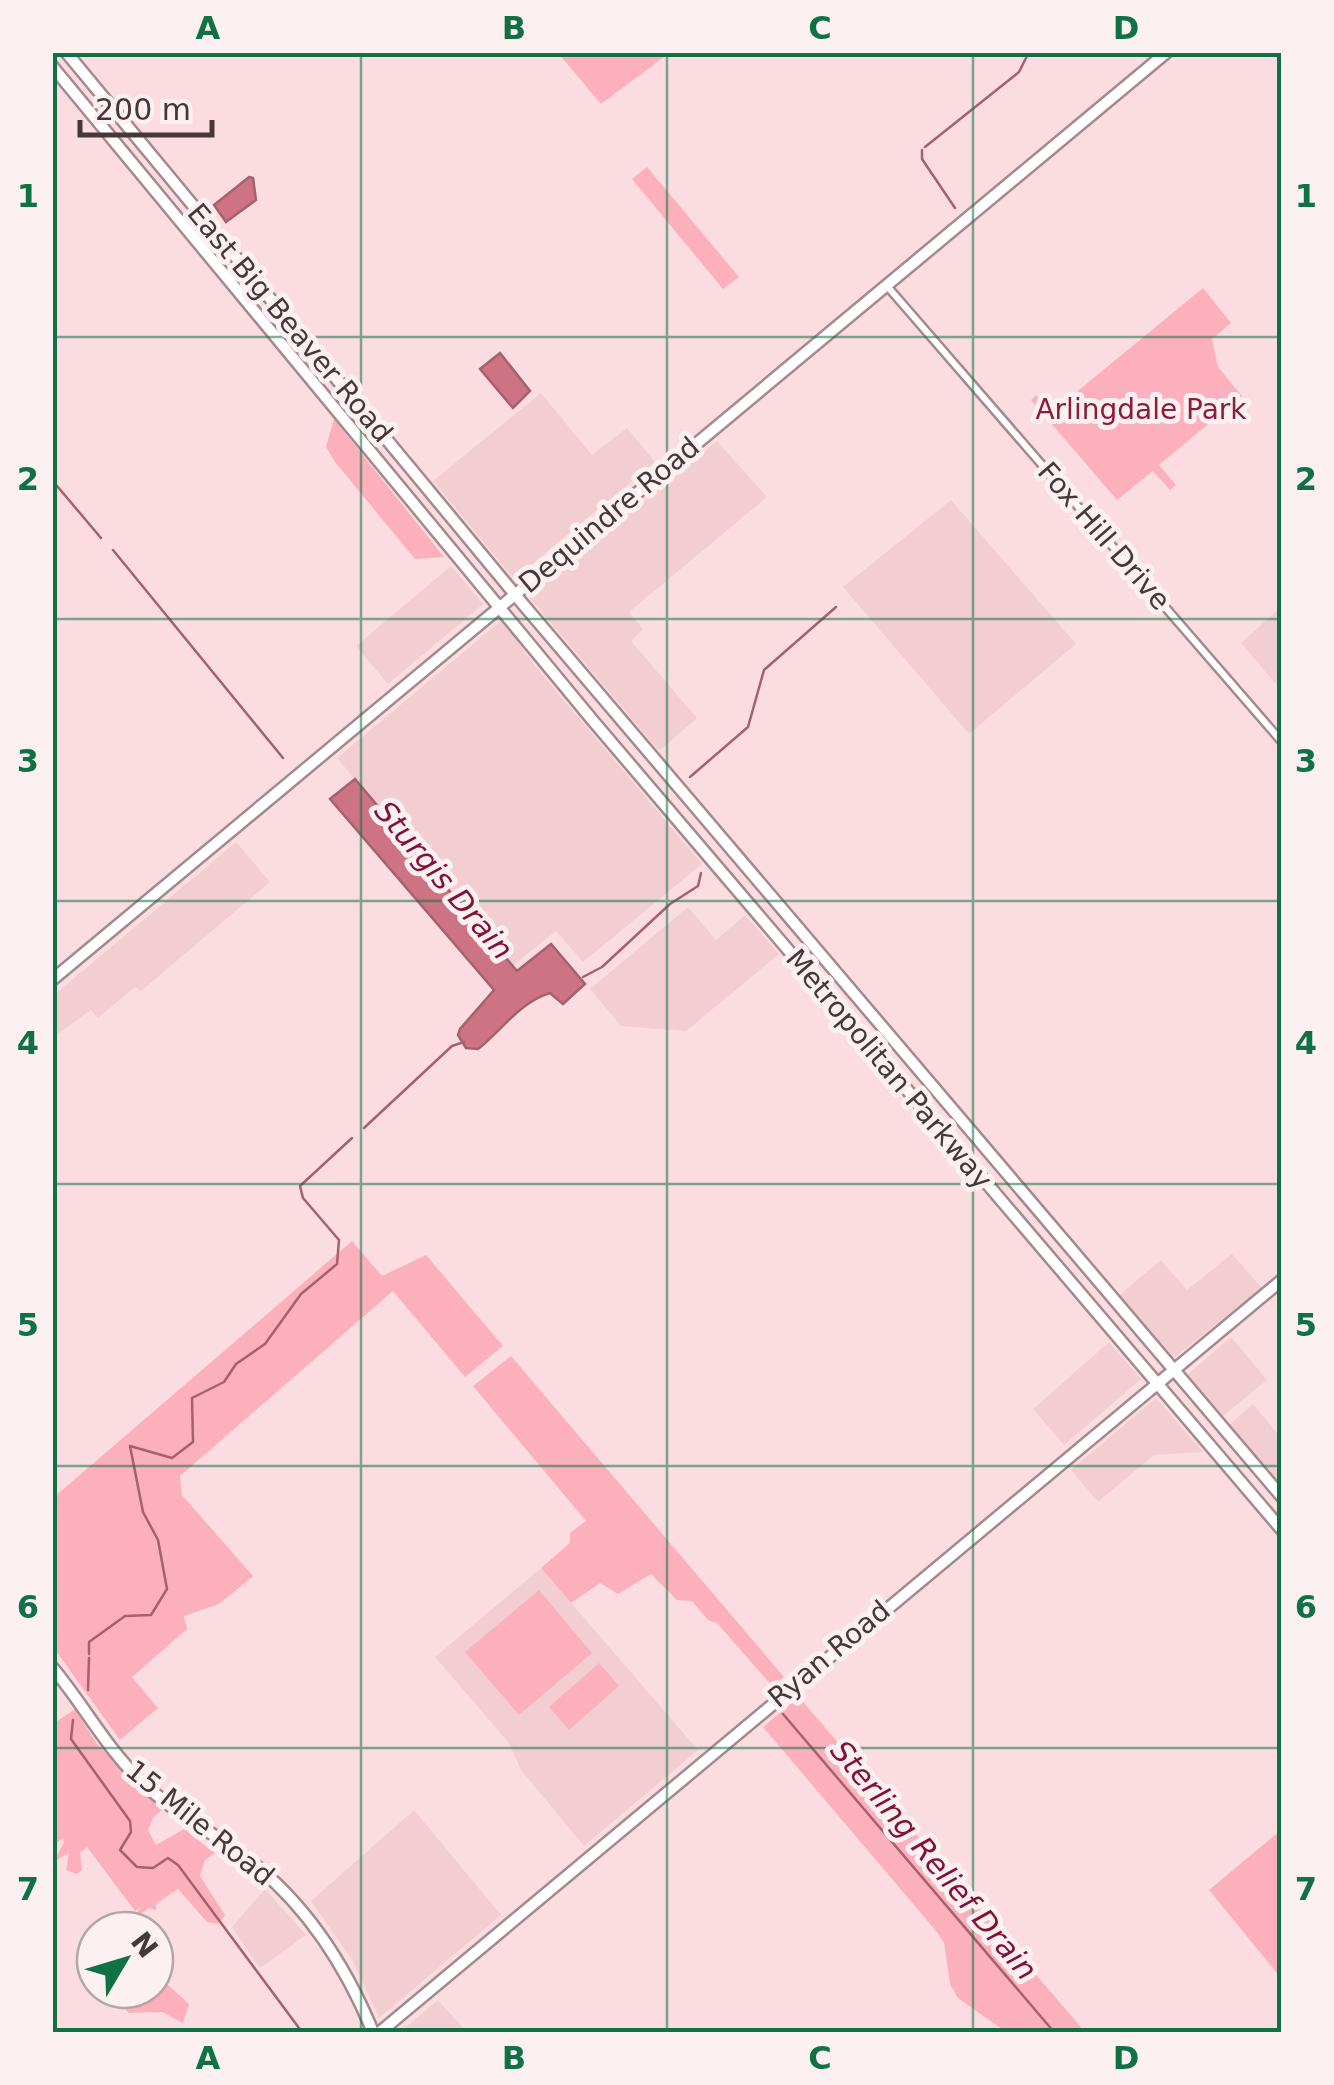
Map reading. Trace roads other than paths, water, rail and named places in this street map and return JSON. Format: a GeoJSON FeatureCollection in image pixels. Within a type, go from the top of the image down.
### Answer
{"type":"FeatureCollection","features":[{"type":"Feature","properties":{"kind":"main road","name":"East Big Beaver Road"},"geometry":{"type":"LineString","coordinates":[[66,52],[514,594]]}},
{"type":"Feature","properties":{"kind":"main road","name":"Dequindre Road"},"geometry":{"type":"LineString","coordinates":[[52,980],[1166,52]]}},
{"type":"Feature","properties":{"kind":"main road","name":"East Big Beaver Road"},"geometry":{"type":"LineString","coordinates":[[52,66],[500,606]]}},
{"type":"Feature","properties":{"kind":"main road"},"geometry":{"type":"LineString","coordinates":[[100,124],[114,125],[120,118]]}},
{"type":"Feature","properties":{"kind":"main road"},"geometry":{"type":"LineString","coordinates":[[132,162],[154,158]]}},
{"type":"Feature","properties":{"kind":"main road"},"geometry":{"type":"LineString","coordinates":[[261,318],[272,320],[280,311]]}},
{"type":"Feature","properties":{"kind":"main road"},"geometry":{"type":"LineString","coordinates":[[288,350],[294,343],[308,344]]}},
{"type":"Feature","properties":{"kind":"main road"},"geometry":{"type":"LineString","coordinates":[[366,445],[378,445],[384,437]]}},
{"type":"Feature","properties":{"kind":"main road"},"geometry":{"type":"LineString","coordinates":[[390,473],[396,464],[408,465]]}},
{"type":"Feature","properties":{"kind":"main road"},"geometry":{"type":"LineString","coordinates":[[475,576],[486,578],[494,568]]}},
{"type":"Feature","properties":{"kind":"main road","name":"Metropolitan Parkway"},"geometry":{"type":"LineString","coordinates":[[514,594],[1282,1497]]}},
{"type":"Feature","properties":{"kind":"main road","name":"Metropolitan Parkway"},"geometry":{"type":"LineString","coordinates":[[500,606],[1282,1530]]}},
{"type":"Feature","properties":{"kind":"main road"},"geometry":{"type":"LineString","coordinates":[[520,630],[526,622],[537,621]]}},
{"type":"Feature","properties":{"kind":"main road"},"geometry":{"type":"LineString","coordinates":[[574,698],[586,697],[594,688]]}},
{"type":"Feature","properties":{"kind":"main road"},"geometry":{"type":"LineString","coordinates":[[601,729],[623,723]]}},
{"type":"Feature","properties":{"kind":"main road"},"geometry":{"type":"LineString","coordinates":[[701,848],[714,846],[720,838]]}},
{"type":"Feature","properties":{"kind":"main road"},"geometry":{"type":"LineString","coordinates":[[732,884],[740,875],[751,874]]}},
{"type":"Feature","properties":{"kind":"main road"},"geometry":{"type":"LineString","coordinates":[[846,1019],[858,1017],[864,1008]]}},
{"type":"Feature","properties":{"kind":"main road"},"geometry":{"type":"LineString","coordinates":[[877,1055],[884,1047],[896,1045]]}},
{"type":"Feature","properties":{"kind":"main road"},"geometry":{"type":"LineString","coordinates":[[1064,1274],[1077,1273],[1084,1264]]}},
{"type":"Feature","properties":{"kind":"main road","name":"Ryan Road"},"geometry":{"type":"LineString","coordinates":[[376,2032],[1282,1280]]}},
{"type":"Feature","properties":{"kind":"main road"},"geometry":{"type":"LineString","coordinates":[[1095,1311],[1103,1302],[1114,1301]]}},
{"type":"Feature","properties":{"kind":"main road"},"geometry":{"type":"LineString","coordinates":[[1211,1447],[1224,1446],[1230,1437]]}},
{"type":"Feature","properties":{"kind":"main road"},"geometry":{"type":"LineString","coordinates":[[1242,1483],[1250,1474],[1262,1474]]}},
{"type":"Feature","properties":{"kind":"main road","name":"15 Mile Road"},"geometry":{"type":"LineString","coordinates":[[52,1666],[105,1740],[143,1784],[256,1866],[303,1912],[344,1970],[376,2032]]}},
{"type":"Feature","properties":{"kind":"street","name":"Fox Hill Drive"},"geometry":{"type":"LineString","coordinates":[[886,285],[1282,742]]}},
{"type":"Feature","properties":{"kind":"waterway"},"geometry":{"type":"LineString","coordinates":[[925,147],[1019,72],[1029,52]]}},
{"type":"Feature","properties":{"kind":"waterway"},"geometry":{"type":"LineString","coordinates":[[922,150],[922,159],[955,208]]}},
{"type":"Feature","properties":{"kind":"waterway","name":"Sturgis Drain"},"geometry":{"type":"LineString","coordinates":[[52,480],[101,538]]}},
{"type":"Feature","properties":{"kind":"waterway","name":"Sturgis Drain"},"geometry":{"type":"LineString","coordinates":[[113,550],[283,758]]}},
{"type":"Feature","properties":{"kind":"waterway"},"geometry":{"type":"LineString","coordinates":[[690,777],[748,727],[764,670],[836,607]]}},
{"type":"Feature","properties":{"kind":"waterway"},"geometry":{"type":"LineString","coordinates":[[583,977],[602,967],[670,904],[698,886],[701,873]]}},
{"type":"Feature","properties":{"kind":"waterway"},"geometry":{"type":"LineString","coordinates":[[364,1128],[452,1046],[464,1042]]}},
{"type":"Feature","properties":{"kind":"waterway"},"geometry":{"type":"LineString","coordinates":[[89,1654],[89,1642],[125,1616],[151,1615],[167,1589],[158,1540],[143,1512],[130,1446],[172,1458],[193,1442],[192,1398],[224,1382],[236,1364],[265,1344],[301,1294],[337,1264],[339,1240],[303,1198],[300,1186],[352,1138]]}},
{"type":"Feature","properties":{"kind":"waterway"},"geometry":{"type":"LineString","coordinates":[[88,1690],[89,1658]]}},
{"type":"Feature","properties":{"kind":"waterway","name":"Sterling Relief Drain"},"geometry":{"type":"LineString","coordinates":[[783,1714],[1054,2032]]}},
{"type":"Feature","properties":{"kind":"waterway"},"geometry":{"type":"LineString","coordinates":[[73,1720],[71,1739],[130,1821],[131,1832],[120,1850],[137,1867],[153,1868],[168,1858],[178,1865],[302,2032]]}},
{"type":"Feature","properties":{"kind":"park label","name":"Arlingdale Park"},"geometry":{"type":"Point","coordinates":[1141,409]}}]}
